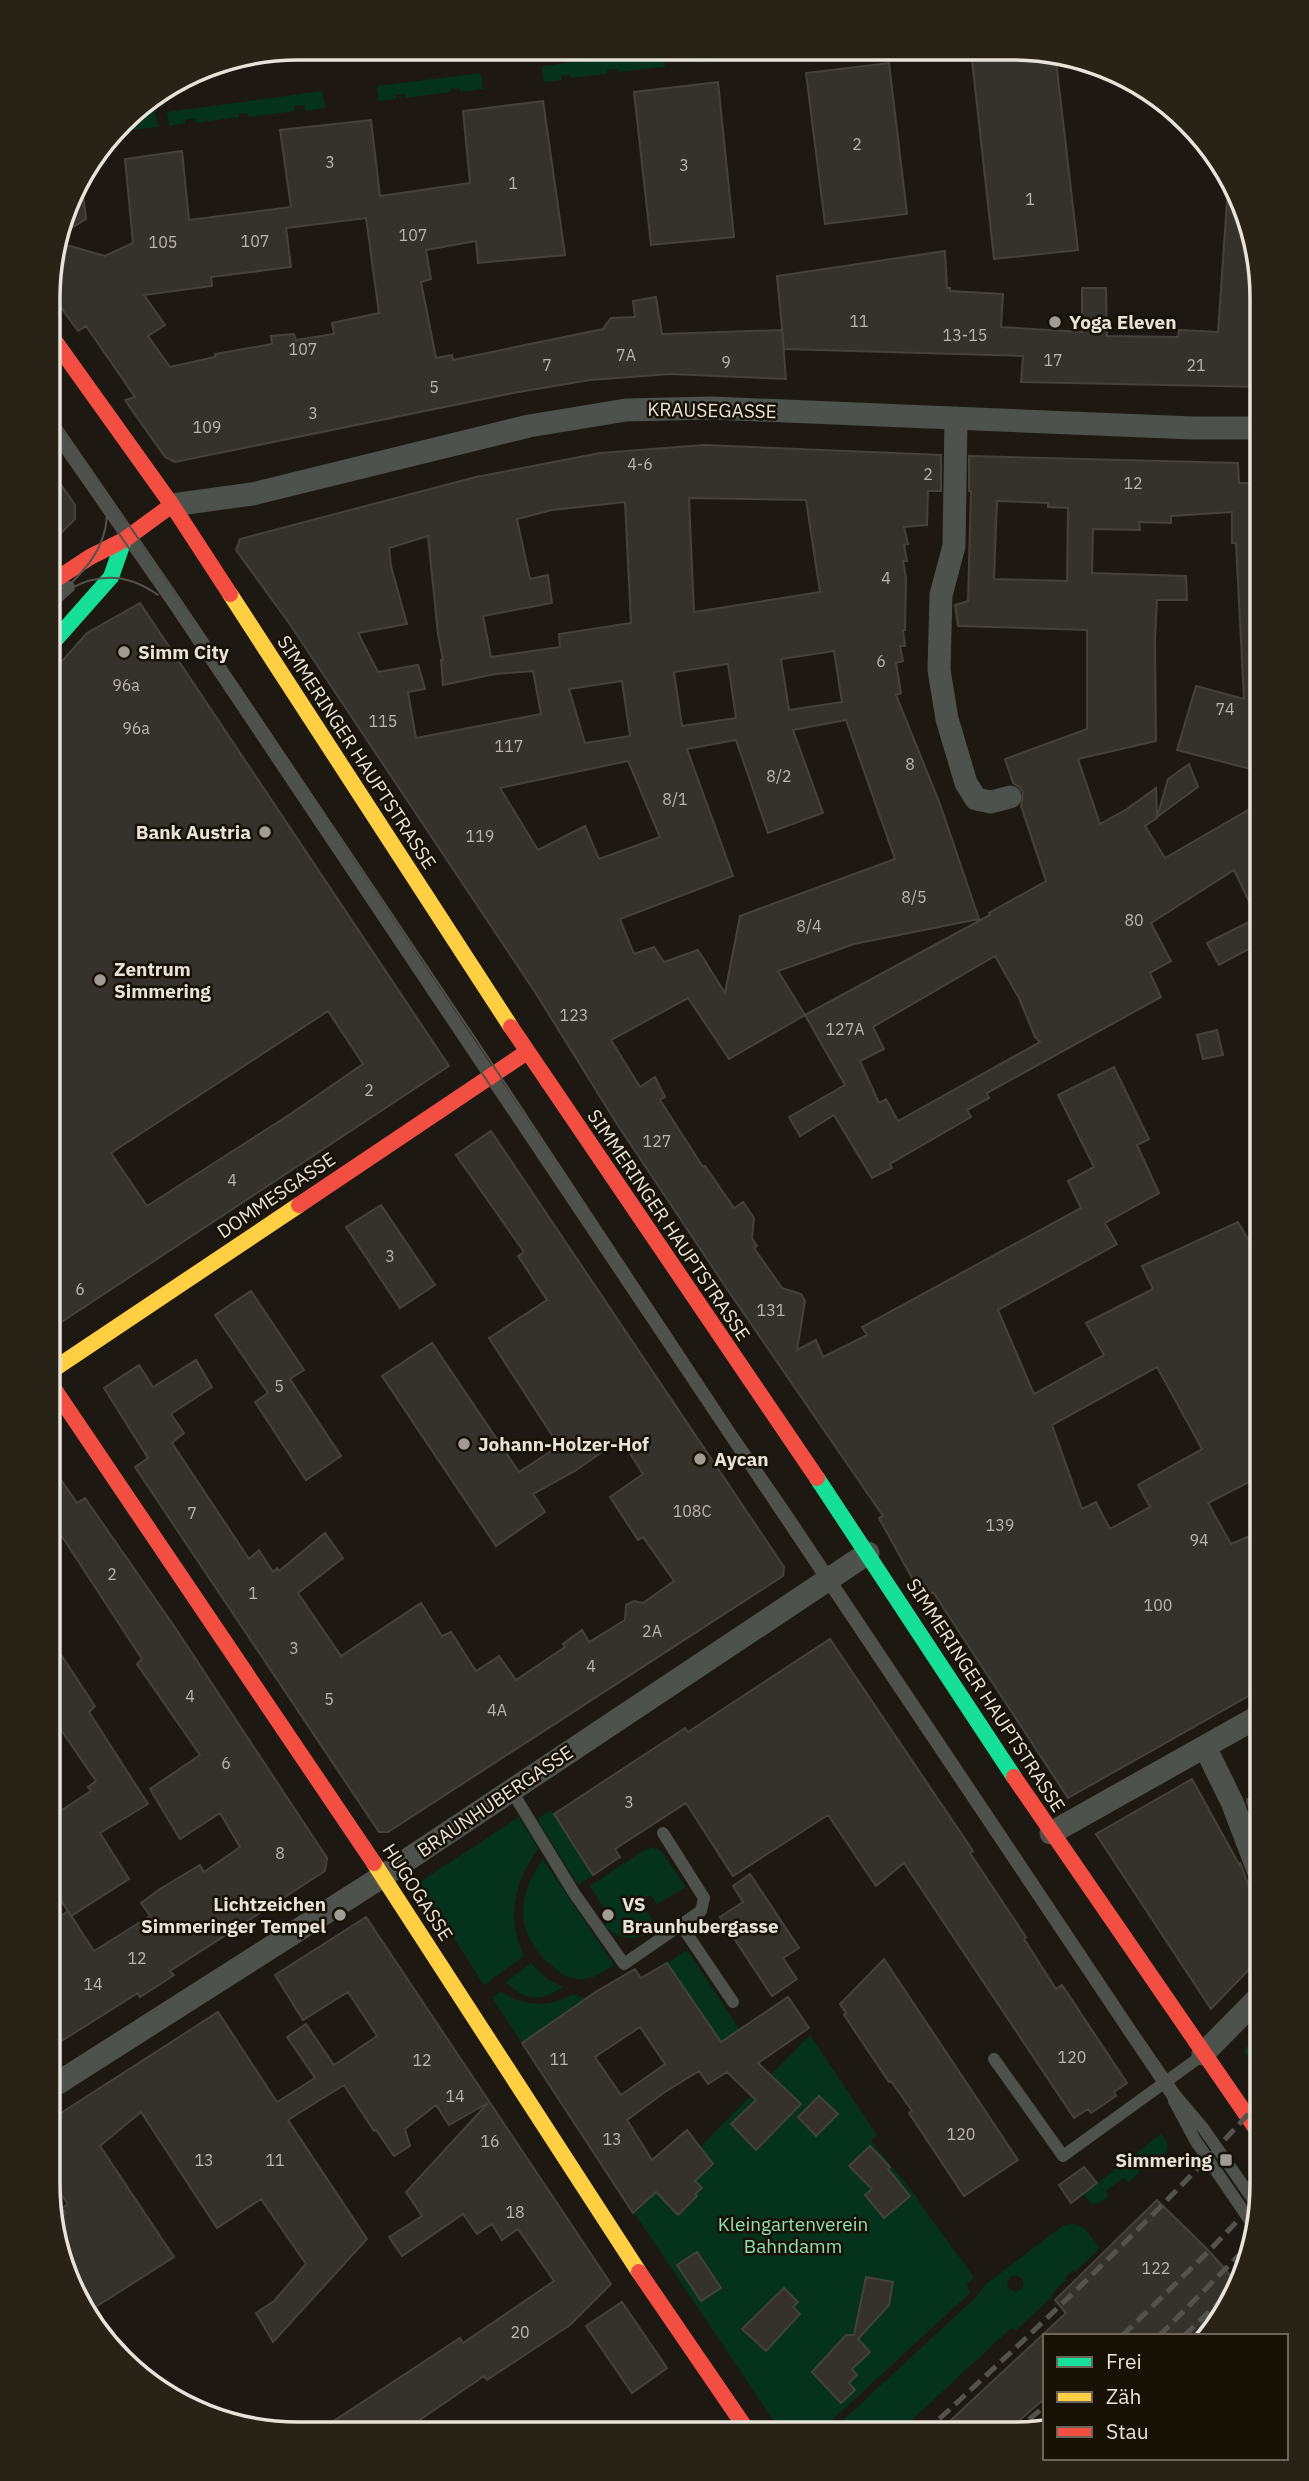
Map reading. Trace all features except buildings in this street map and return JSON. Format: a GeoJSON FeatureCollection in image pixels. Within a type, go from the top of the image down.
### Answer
{"type":"FeatureCollection","features":[{"type":"Feature","properties":{"kind":"main road","name":"SIMMERINGER HAUPTSTRASSE"},"geometry":{"type":"LineString","coordinates":[[60,348],[172,505],[527,1052],[868,1553],[1051,1833],[1249,2119]]}},
{"type":"Feature","properties":{"kind":"main road"},"geometry":{"type":"LineString","coordinates":[[60,577],[127,538],[172,505]]}},
{"type":"Feature","properties":{"kind":"main road"},"geometry":{"type":"LineString","coordinates":[[60,635],[111,577],[127,538]]}},
{"type":"Feature","properties":{"kind":"main road","name":"DOMMESGASSE"},"geometry":{"type":"LineString","coordinates":[[60,1365],[527,1052]]}},
{"type":"Feature","properties":{"kind":"main road","name":"HUGOGASSE"},"geometry":{"type":"LineString","coordinates":[[60,1398],[383,1876],[607,2223],[742,2422]]}},
{"type":"Feature","properties":{"kind":"street","name":"KRAUSEGASSE"},"geometry":{"type":"LineString","coordinates":[[172,505],[252,494],[529,426],[626,410],[712,408],[1193,428],[1250,428]]}},
{"type":"Feature","properties":{"kind":"street"},"geometry":{"type":"LineString","coordinates":[[956,418],[954,546],[941,595],[939,670],[947,719],[966,783],[976,799],[992,802],[1010,797]]}},
{"type":"Feature","properties":{"kind":"street","name":"BRAUNHUBERGASSE"},"geometry":{"type":"LineString","coordinates":[[60,2082],[383,1876],[868,1553]]}},
{"type":"Feature","properties":{"kind":"street"},"geometry":{"type":"LineString","coordinates":[[1051,1833],[1249,1722]]}},
{"type":"Feature","properties":{"kind":"street"},"geometry":{"type":"LineString","coordinates":[[1205,1747],[1232,1802],[1249,1847]]}},
{"type":"Feature","properties":{"kind":"street"},"geometry":{"type":"LineString","coordinates":[[1203,2054],[1249,2007]]}},
{"type":"Feature","properties":{"kind":"lane"},"geometry":{"type":"LineString","coordinates":[[60,438],[492,1076],[1164,2082],[1203,2128],[1249,2194]]}},
{"type":"Feature","properties":{"kind":"lane"},"geometry":{"type":"LineString","coordinates":[[60,596],[127,538]]}},
{"type":"Feature","properties":{"kind":"lane"},"geometry":{"type":"LineString","coordinates":[[511,1790],[574,1893],[624,1964],[701,1911],[704,1898],[663,1833]]}},
{"type":"Feature","properties":{"kind":"lane"},"geometry":{"type":"LineString","coordinates":[[681,1925],[733,2003]]}},
{"type":"Feature","properties":{"kind":"lane"},"geometry":{"type":"LineString","coordinates":[[994,2059],[1063,2156],[1203,2054]]}},
{"type":"Feature","properties":{"kind":"lane"},"geometry":{"type":"LineString","coordinates":[[1164,2082],[1192,2136],[1247,2216]]}},
{"type":"Feature","properties":{"kind":"green space"},"geometry":{"type":"Polygon","coordinates":[[[590,60],[664,60],[665,67],[618,72],[618,69],[607,70],[607,74],[571,78],[570,75],[561,76],[561,80],[544,82],[542,66],[590,60]]]}},
{"type":"Feature","properties":{"kind":"green space"},"geometry":{"type":"Polygon","coordinates":[[[697,60],[719,60],[697,63],[697,60]]]}},
{"type":"Feature","properties":{"kind":"green space"},"geometry":{"type":"Polygon","coordinates":[[[481,73],[483,89],[460,92],[459,88],[450,89],[450,92],[406,98],[405,94],[396,95],[396,99],[379,101],[377,86],[481,73]]]}},
{"type":"Feature","properties":{"kind":"green space"},"geometry":{"type":"Polygon","coordinates":[[[322,91],[325,108],[305,111],[304,105],[294,106],[295,111],[248,117],[247,113],[239,114],[239,117],[196,123],[195,118],[169,126],[167,112],[322,91]]]}},
{"type":"Feature","properties":{"kind":"green space"},"geometry":{"type":"Polygon","coordinates":[[[155,111],[158,127],[130,130],[141,119],[155,111]]]}},
{"type":"Feature","properties":{"kind":"green space"},"geometry":{"type":"Polygon","coordinates":[[[551,1810],[593,1875],[578,1885],[539,1822],[540,1817],[551,1810]]]}},
{"type":"Feature","properties":{"kind":"green space"},"geometry":{"type":"Polygon","coordinates":[[[519,1817],[538,1849],[523,1874],[515,1901],[515,1928],[524,1956],[484,1985],[418,1883],[519,1817]]]}},
{"type":"Feature","properties":{"kind":"green space"},"geometry":{"type":"Polygon","coordinates":[[[653,1847],[662,1852],[686,1887],[657,1904],[651,1895],[640,1901],[658,1929],[644,1936],[630,1938],[617,1935],[604,1925],[611,1920],[590,1886],[653,1847]]]}},
{"type":"Feature","properties":{"kind":"green space"},"geometry":{"type":"Polygon","coordinates":[[[543,1859],[614,1965],[596,1976],[575,1979],[566,1976],[539,1953],[530,1940],[523,1914],[524,1901],[534,1873],[543,1859]]]}},
{"type":"Feature","properties":{"kind":"green space"},"geometry":{"type":"Polygon","coordinates":[[[687,1950],[740,2030],[721,2042],[667,1963],[687,1950]]]}},
{"type":"Feature","properties":{"kind":"green space"},"geometry":{"type":"Polygon","coordinates":[[[531,1963],[547,1979],[563,1987],[533,1998],[513,1989],[506,1982],[531,1963]]]}},
{"type":"Feature","properties":{"kind":"green space"},"geometry":{"type":"Polygon","coordinates":[[[501,1991],[518,2000],[536,2004],[555,2002],[573,1994],[586,1999],[522,2043],[492,1998],[501,1991]]]}},
{"type":"Feature","properties":{"kind":"green space","name":"Kleingartenverein Bahndamm"},"geometry":{"type":"Polygon","coordinates":[[[810,2035],[877,2135],[871,2141],[919,2200],[974,2277],[967,2284],[970,2293],[830,2422],[771,2422],[773,2420],[635,2214],[810,2035]]]}},
{"type":"Feature","properties":{"kind":"green space"},"geometry":{"type":"Polygon","coordinates":[[[1249,2045],[1249,2060],[1245,2053],[1249,2045]]]}},
{"type":"Feature","properties":{"kind":"green space"},"geometry":{"type":"Polygon","coordinates":[[[1161,2134],[1168,2144],[1167,2152],[1159,2158],[1155,2154],[1137,2167],[1139,2173],[1128,2182],[1123,2178],[1106,2191],[1108,2197],[1097,2204],[1092,2204],[1083,2194],[1161,2134]]]}},
{"type":"Feature","properties":{"kind":"green space"},"geometry":{"type":"Polygon","coordinates":[[[1073,2223],[1084,2228],[1100,2248],[1075,2272],[1073,2270],[1052,2297],[1016,2330],[1011,2328],[910,2422],[841,2422],[976,2297],[985,2285],[1061,2227],[1073,2223]],[[1015,2275],[1010,2277],[1007,2284],[1009,2289],[1016,2292],[1023,2287],[1022,2279],[1015,2275]]]}},
{"type":"Feature","properties":{"kind":"tram line"},"geometry":{"type":"LineString","coordinates":[[60,425],[184,605],[734,1430],[1249,2193]]}},
{"type":"Feature","properties":{"kind":"tram line"},"geometry":{"type":"LineString","coordinates":[[60,449],[172,610],[1247,2216]]}},
{"type":"Feature","properties":{"kind":"tram line"},"geometry":{"type":"LineString","coordinates":[[60,594],[95,554],[105,529],[107,514]]}},
{"type":"Feature","properties":{"kind":"tram line"},"geometry":{"type":"LineString","coordinates":[[70,589],[92,580],[115,578],[137,583],[158,595]]}},
{"type":"Feature","properties":{"kind":"railway"},"geometry":{"type":"LineString","coordinates":[[936,2422],[1054,2312],[1249,2113]]}},
{"type":"Feature","properties":{"kind":"railway"},"geometry":{"type":"LineString","coordinates":[[1124,2334],[1248,2210]]}},
{"type":"Feature","properties":{"kind":"railway"},"geometry":{"type":"LineString","coordinates":[[1161,2334],[1238,2256]]}},
{"type":"Feature","properties":{"kind":"railway"},"geometry":{"type":"LineString","coordinates":[[1186,2334],[1216,2305]]}},
{"type":"Feature","properties":{"kind":"railway"},"geometry":{"type":"LineString","coordinates":[[1027,2421],[1043,2408]]}},
{"type":"Feature","properties":{"kind":"traffic: fast"},"geometry":{"type":"LineString","coordinates":[[60,635],[111,577],[124,540]]}},
{"type":"Feature","properties":{"kind":"traffic: fast"},"geometry":{"type":"LineString","coordinates":[[817,1478],[1014,1777]]}},
{"type":"Feature","properties":{"kind":"traffic: slow"},"geometry":{"type":"LineString","coordinates":[[230,594],[511,1027]]}},
{"type":"Feature","properties":{"kind":"traffic: slow"},"geometry":{"type":"LineString","coordinates":[[60,1365],[299,1205]]}},
{"type":"Feature","properties":{"kind":"traffic: slow"},"geometry":{"type":"LineString","coordinates":[[374,1863],[639,2272]]}},
{"type":"Feature","properties":{"kind":"traffic: jam"},"geometry":{"type":"LineString","coordinates":[[60,348],[172,505],[230,594]]}},
{"type":"Feature","properties":{"kind":"traffic: jam"},"geometry":{"type":"LineString","coordinates":[[60,577],[90,557],[124,540],[172,505]]}},
{"type":"Feature","properties":{"kind":"traffic: jam"},"geometry":{"type":"LineString","coordinates":[[511,1027],[817,1478]]}},
{"type":"Feature","properties":{"kind":"traffic: jam"},"geometry":{"type":"LineString","coordinates":[[299,1205],[527,1052]]}},
{"type":"Feature","properties":{"kind":"traffic: jam"},"geometry":{"type":"LineString","coordinates":[[60,1398],[374,1863]]}},
{"type":"Feature","properties":{"kind":"traffic: jam"},"geometry":{"type":"LineString","coordinates":[[1014,1777],[1249,2119]]}},
{"type":"Feature","properties":{"kind":"traffic: jam"},"geometry":{"type":"LineString","coordinates":[[639,2272],[742,2422]]}},
{"type":"Feature","properties":{"kind":"place","name":"Yoga Eleven"},"geometry":{"type":"Point","coordinates":[1055,322]}},
{"type":"Feature","properties":{"kind":"place","name":"Simm City"},"geometry":{"type":"Point","coordinates":[124,652]}},
{"type":"Feature","properties":{"kind":"place","name":"Bank Austria"},"geometry":{"type":"Point","coordinates":[265,832]}},
{"type":"Feature","properties":{"kind":"place","name":"Zentrum Simmering"},"geometry":{"type":"Point","coordinates":[100,980]}},
{"type":"Feature","properties":{"kind":"place","name":"Johann-Holzer-Hof"},"geometry":{"type":"Point","coordinates":[464,1444]}},
{"type":"Feature","properties":{"kind":"place","name":"Aycan"},"geometry":{"type":"Point","coordinates":[700,1459]}},
{"type":"Feature","properties":{"kind":"place","name":"Lichtzeichen Simmeringer Tempel"},"geometry":{"type":"Point","coordinates":[340,1915]}},
{"type":"Feature","properties":{"kind":"place","name":"VS Braunhubergasse"},"geometry":{"type":"Point","coordinates":[608,1915]}},
{"type":"Feature","properties":{"kind":"place","name":"Simmering"},"geometry":{"type":"Point","coordinates":[1226,2160]}}]}
